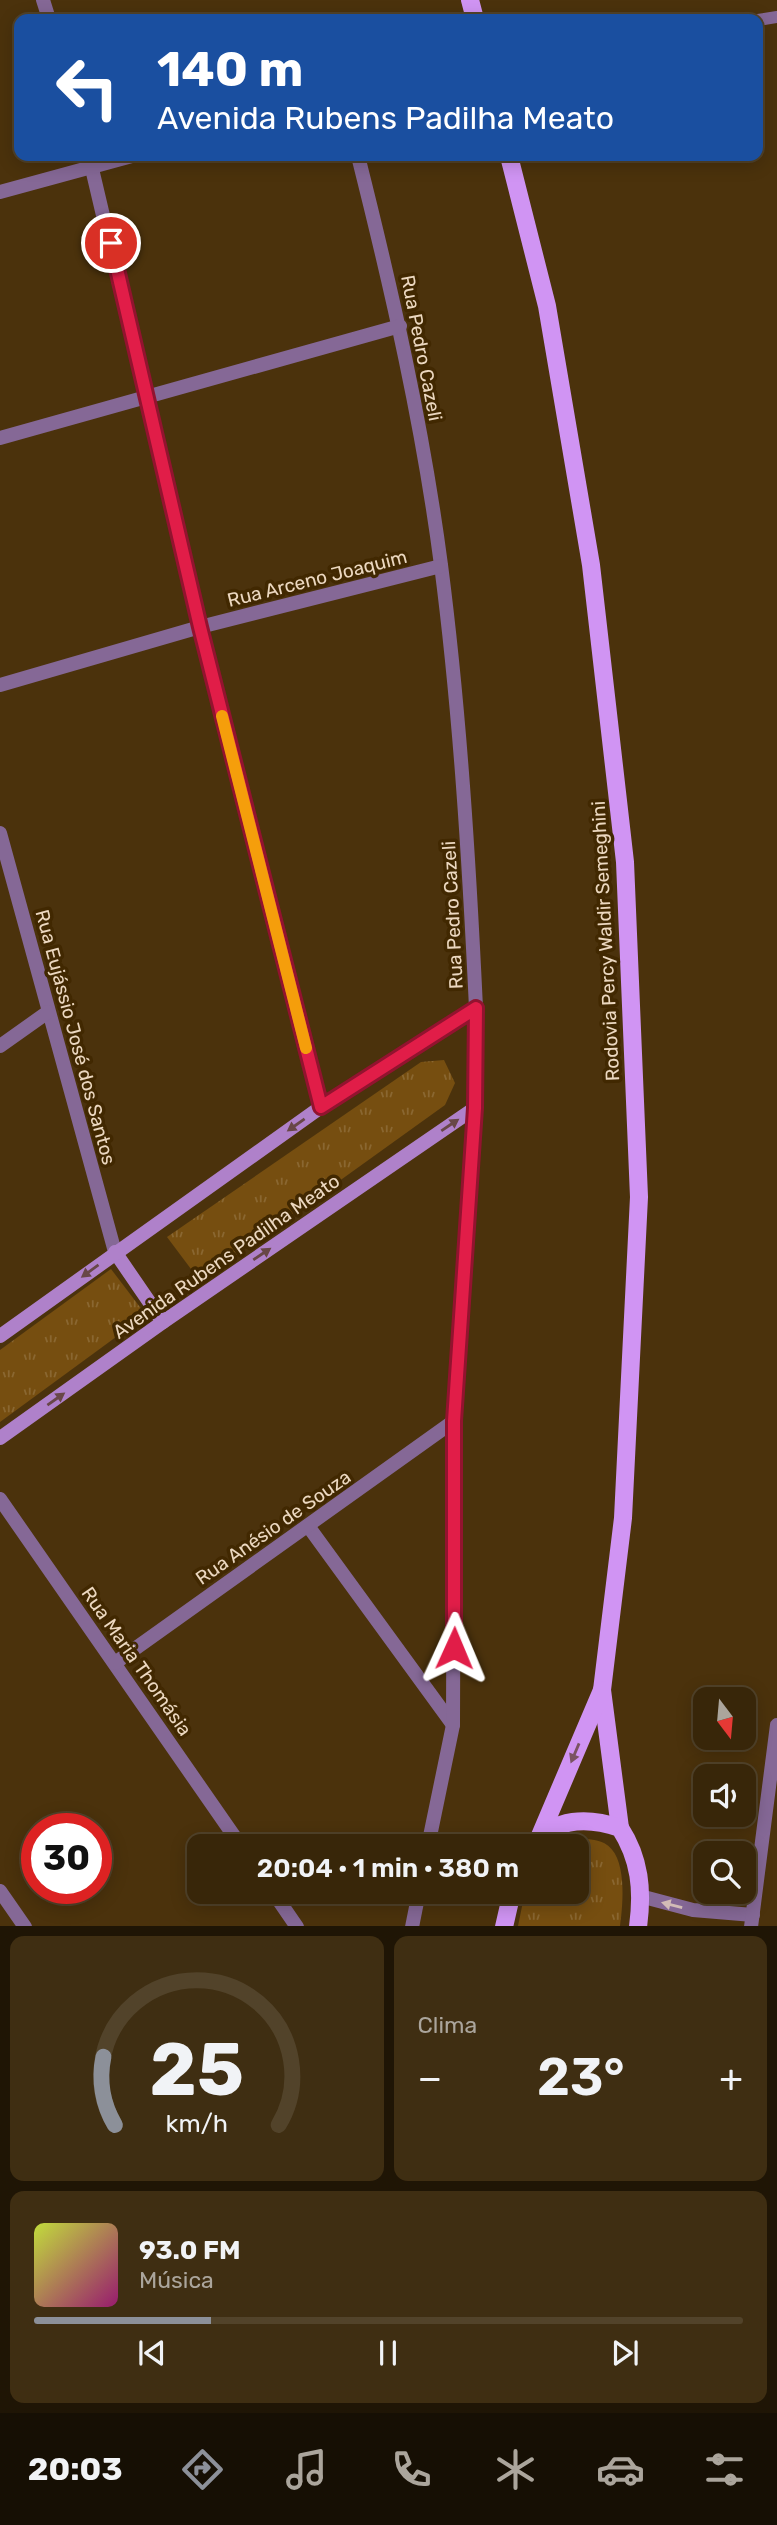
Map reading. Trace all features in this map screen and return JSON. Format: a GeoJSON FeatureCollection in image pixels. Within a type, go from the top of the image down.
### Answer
{"type":"FeatureCollection","features":[{"type":"Feature","properties":{"kind":"main road","name":"Rodovia Percy Waldir Semeghini"},"geometry":{"type":"LineString","coordinates":[[510,161],[547,306],[591,565],[625,862],[639,1197],[623,1518],[602,1690],[620,1828],[637,1859],[640,1896],[638,1926]]}},
{"type":"Feature","properties":{"kind":"main road"},"geometry":{"type":"LineString","coordinates":[[0,1336],[321,1107],[476,1008]]}},
{"type":"Feature","properties":{"kind":"main road","name":"Rua Pedro Cazeli"},"geometry":{"type":"LineString","coordinates":[[475,1108],[476,1008]]}},
{"type":"Feature","properties":{"kind":"main road","name":"Avenida Rubens Padilha Meato"},"geometry":{"type":"LineString","coordinates":[[0,1438],[163,1322],[475,1108]]}},
{"type":"Feature","properties":{"kind":"main road"},"geometry":{"type":"LineString","coordinates":[[115,1252],[163,1322]]}},
{"type":"Feature","properties":{"kind":"main road","name":"Rodovia Percy Waldir Semeghini"},"geometry":{"type":"LineString","coordinates":[[539,1834],[602,1690]]}},
{"type":"Feature","properties":{"kind":"main road","name":"Rodovia Percy Waldir Semeghini"},"geometry":{"type":"LineString","coordinates":[[545,1834],[553,1827],[587,1820],[620,1828]]}},
{"type":"Feature","properties":{"kind":"main road"},"geometry":{"type":"LineString","coordinates":[[504,1926],[509,1904]]}},
{"type":"Feature","properties":{"kind":"street"},"geometry":{"type":"LineString","coordinates":[[0,192],[91,161],[200,627],[321,1107]]}},
{"type":"Feature","properties":{"kind":"street","name":"Rua Pedro Cazeli"},"geometry":{"type":"LineString","coordinates":[[359,161],[400,326],[441,566],[467,824],[476,1008]]}},
{"type":"Feature","properties":{"kind":"street"},"geometry":{"type":"LineString","coordinates":[[0,438],[400,326]]}},
{"type":"Feature","properties":{"kind":"street","name":"Rua Arceno Joaquim"},"geometry":{"type":"LineString","coordinates":[[0,685],[200,627],[441,566]]}},
{"type":"Feature","properties":{"kind":"street","name":"Rua Eujássio José dos Santos"},"geometry":{"type":"LineString","coordinates":[[0,833],[115,1252]]}},
{"type":"Feature","properties":{"kind":"street"},"geometry":{"type":"LineString","coordinates":[[0,1046],[48,1012]]}},
{"type":"Feature","properties":{"kind":"street","name":"Rua Pedro Cazeli"},"geometry":{"type":"LineString","coordinates":[[430,1834],[453,1725],[454,1421],[475,1108]]}},
{"type":"Feature","properties":{"kind":"street","name":"Rua Anésio de Souza"},"geometry":{"type":"LineString","coordinates":[[115,1663],[454,1421]]}},
{"type":"Feature","properties":{"kind":"street","name":"Rua Maria Thomásia"},"geometry":{"type":"LineString","coordinates":[[0,1499],[233,1834]]}},
{"type":"Feature","properties":{"kind":"street"},"geometry":{"type":"LineString","coordinates":[[308,1525],[453,1725]]}},
{"type":"Feature","properties":{"kind":"street"},"geometry":{"type":"LineString","coordinates":[[640,1896],[693,1910],[752,1921],[777,1725]]}},
{"type":"Feature","properties":{"kind":"street"},"geometry":{"type":"LineString","coordinates":[[0,1891],[24,1926]]}},
{"type":"Feature","properties":{"kind":"street"},"geometry":{"type":"LineString","coordinates":[[281,1904],[296,1926]]}},
{"type":"Feature","properties":{"kind":"street"},"geometry":{"type":"LineString","coordinates":[[412,1926],[417,1904]]}},
{"type":"Feature","properties":{"kind":"green space"},"geometry":{"type":"Polygon","coordinates":[[[444,1060],[455,1083],[445,1105],[200,1281],[167,1237],[421,1062],[444,1060]]]}},
{"type":"Feature","properties":{"kind":"green space"},"geometry":{"type":"Polygon","coordinates":[[[111,1269],[146,1315],[0,1422],[0,1350],[111,1269]]]}},
{"type":"Feature","properties":{"kind":"green space"},"geometry":{"type":"Polygon","coordinates":[[[589,1839],[604,1843],[612,1849],[622,1881],[620,1926],[518,1926],[523,1904],[589,1904],[589,1839]]]}},
{"type":"Feature","properties":{"kind":"slow traffic"},"geometry":{"type":"LineString","coordinates":[[222,716],[306,1048]]}},
{"type":"Feature","properties":{"kind":"route"},"geometry":{"type":"LineString","coordinates":[[111,243],[200,627],[321,1107],[476,1008],[475,1108],[454,1421],[454,1648]]}}]}
